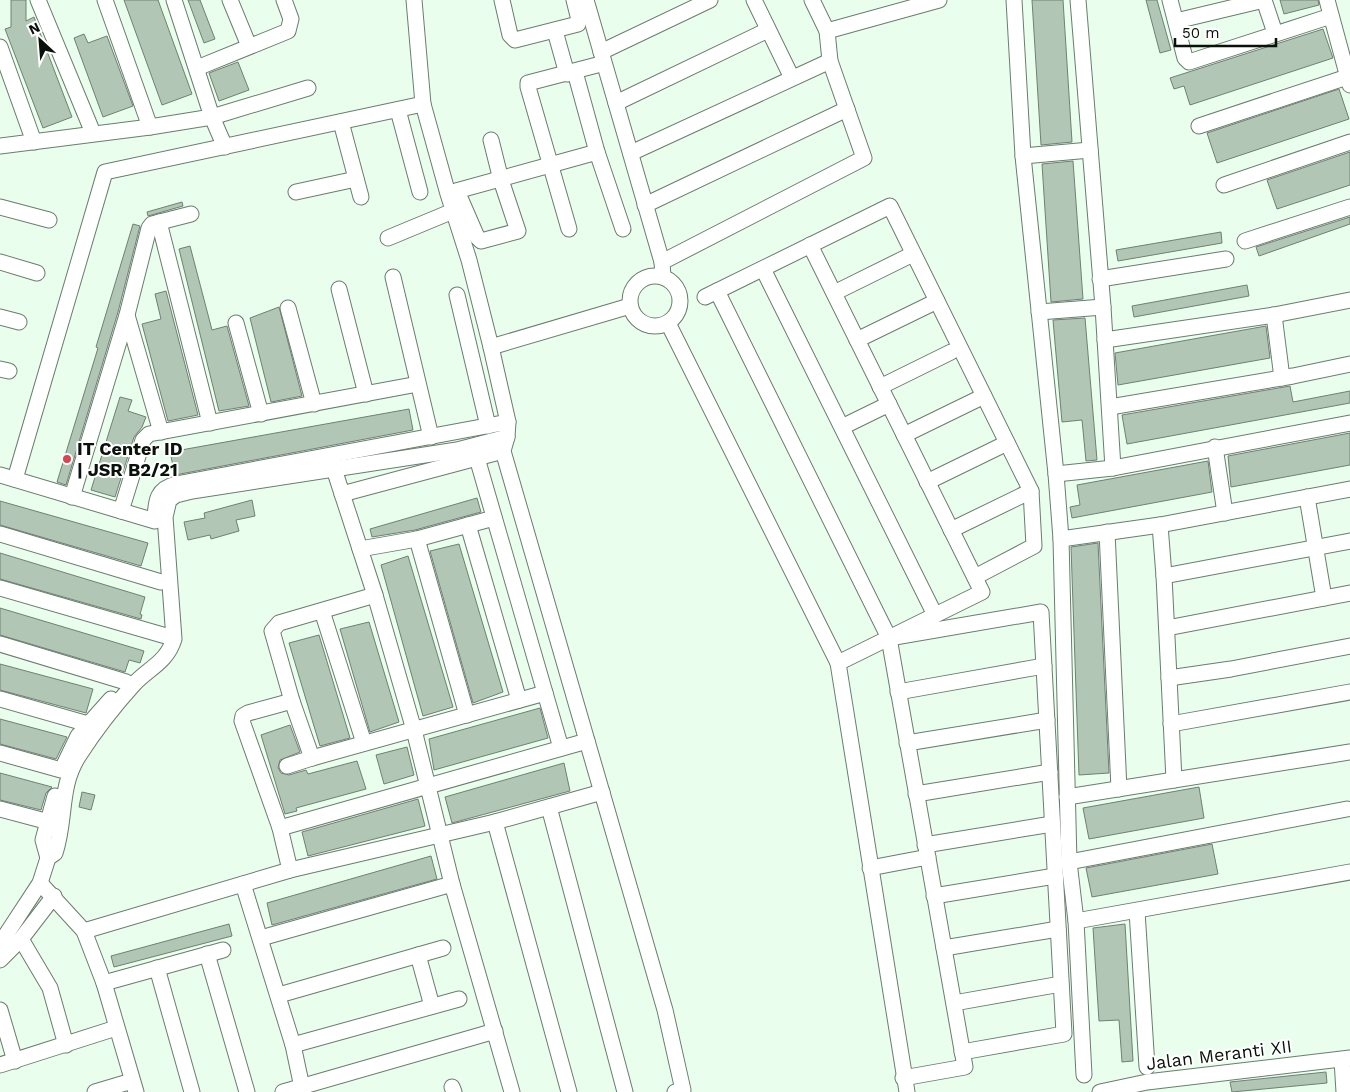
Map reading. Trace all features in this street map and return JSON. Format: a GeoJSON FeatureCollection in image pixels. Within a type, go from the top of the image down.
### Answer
{"type":"FeatureCollection","features":[{"type":"Feature","properties":{"kind":"street"},"geometry":{"type":"LineString","coordinates":[[38,0],[93,133]]}},
{"type":"Feature","properties":{"kind":"street"},"geometry":{"type":"LineString","coordinates":[[105,0],[150,127]]}},
{"type":"Feature","properties":{"kind":"street"},"geometry":{"type":"LineString","coordinates":[[174,0],[212,117],[225,147]]}},
{"type":"Feature","properties":{"kind":"street"},"geometry":{"type":"LineString","coordinates":[[230,0],[250,46]]}},
{"type":"Feature","properties":{"kind":"street"},"geometry":{"type":"LineString","coordinates":[[197,68],[288,31],[291,19],[284,0]]}},
{"type":"Feature","properties":{"kind":"street"},"geometry":{"type":"LineString","coordinates":[[414,0],[423,104],[452,192],[481,241],[520,236],[501,180],[492,140]]}},
{"type":"Feature","properties":{"kind":"street"},"geometry":{"type":"LineString","coordinates":[[502,0],[512,39],[555,31],[579,22],[574,0]]}},
{"type":"Feature","properties":{"kind":"street"},"geometry":{"type":"LineString","coordinates":[[586,0],[599,59],[616,103],[662,269],[675,285],[680,298],[678,312],[668,323],[661,326],[647,325],[636,318],[630,306],[632,291],[641,280],[648,277],[662,269],[864,158],[830,61],[828,31],[812,0]]}},
{"type":"Feature","properties":{"kind":"street"},"geometry":{"type":"LineString","coordinates":[[569,229],[528,83],[571,73],[710,0]]}},
{"type":"Feature","properties":{"kind":"street"},"geometry":{"type":"LineString","coordinates":[[754,0],[792,78]]}},
{"type":"Feature","properties":{"kind":"street"},"geometry":{"type":"LineString","coordinates":[[828,31],[940,0]]}},
{"type":"Feature","properties":{"kind":"street"},"geometry":{"type":"LineString","coordinates":[[1014,0],[1023,156],[1056,474],[1060,539],[1069,862],[1076,921],[1084,1075]]}},
{"type":"Feature","properties":{"kind":"street"},"geometry":{"type":"LineString","coordinates":[[1078,0],[1103,307],[1112,468]]}},
{"type":"Feature","properties":{"kind":"street"},"geometry":{"type":"LineString","coordinates":[[1170,0],[1185,58],[1189,62],[1332,16]]}},
{"type":"Feature","properties":{"kind":"street"},"geometry":{"type":"LineString","coordinates":[[1176,21],[1264,0],[1275,33]]}},
{"type":"Feature","properties":{"kind":"street"},"geometry":{"type":"LineString","coordinates":[[1199,126],[1349,80],[1327,0]]}},
{"type":"Feature","properties":{"kind":"street"},"geometry":{"type":"LineString","coordinates":[[616,103],[768,30]]}},
{"type":"Feature","properties":{"kind":"street"},"geometry":{"type":"LineString","coordinates":[[555,31],[623,229]]}},
{"type":"Feature","properties":{"kind":"street"},"geometry":{"type":"LineString","coordinates":[[0,48],[34,142]]}},
{"type":"Feature","properties":{"kind":"street"},"geometry":{"type":"LineString","coordinates":[[630,153],[830,61]]}},
{"type":"Feature","properties":{"kind":"street"},"geometry":{"type":"LineString","coordinates":[[0,146],[150,127],[212,117],[308,88]]}},
{"type":"Feature","properties":{"kind":"street"},"geometry":{"type":"LineString","coordinates":[[15,479],[104,175],[108,170],[423,104]]}},
{"type":"Feature","properties":{"kind":"street"},"geometry":{"type":"LineString","coordinates":[[645,205],[847,109]]}},
{"type":"Feature","properties":{"kind":"street"},"geometry":{"type":"LineString","coordinates":[[398,110],[420,192]]}},
{"type":"Feature","properties":{"kind":"street"},"geometry":{"type":"LineString","coordinates":[[341,122],[361,197]]}},
{"type":"Feature","properties":{"kind":"street"},"geometry":{"type":"LineString","coordinates":[[1224,185],[1350,142]]}},
{"type":"Feature","properties":{"kind":"street"},"geometry":{"type":"LineString","coordinates":[[1023,156],[1090,150]]}},
{"type":"Feature","properties":{"kind":"street"},"geometry":{"type":"LineString","coordinates":[[452,192],[597,152]]}},
{"type":"Feature","properties":{"kind":"street"},"geometry":{"type":"LineString","coordinates":[[296,192],[356,179]]}},
{"type":"Feature","properties":{"kind":"street"},"geometry":{"type":"LineString","coordinates":[[452,192],[453,211],[469,260],[508,422],[505,444],[587,741],[665,1010],[680,1091]]}},
{"type":"Feature","properties":{"kind":"street"},"geometry":{"type":"LineString","coordinates":[[668,323],[838,663],[905,1085],[965,1067],[888,638],[711,294],[890,206],[1031,491],[1034,546],[974,577]]}},
{"type":"Feature","properties":{"kind":"street"},"geometry":{"type":"LineString","coordinates":[[0,207],[48,220]]}},
{"type":"Feature","properties":{"kind":"street"},"geometry":{"type":"LineString","coordinates":[[1245,241],[1350,207]]}},
{"type":"Feature","properties":{"kind":"street"},"geometry":{"type":"LineString","coordinates":[[388,238],[453,211]]}},
{"type":"Feature","properties":{"kind":"street"},"geometry":{"type":"LineString","coordinates":[[72,497],[127,315],[149,228],[152,224],[191,214]]}},
{"type":"Feature","properties":{"kind":"street"},"geometry":{"type":"LineString","coordinates":[[159,222],[210,423]]}},
{"type":"Feature","properties":{"kind":"street"},"geometry":{"type":"LineString","coordinates":[[810,245],[982,592],[838,663]]}},
{"type":"Feature","properties":{"kind":"street"},"geometry":{"type":"LineString","coordinates":[[834,293],[913,254]]}},
{"type":"Feature","properties":{"kind":"street"},"geometry":{"type":"LineString","coordinates":[[1100,279],[1226,259]]}},
{"type":"Feature","properties":{"kind":"street"},"geometry":{"type":"LineString","coordinates":[[0,262],[36,273]]}},
{"type":"Feature","properties":{"kind":"street"},"geometry":{"type":"LineString","coordinates":[[763,268],[935,615]]}},
{"type":"Feature","properties":{"kind":"street"},"geometry":{"type":"LineString","coordinates":[[393,277],[431,437]]}},
{"type":"Feature","properties":{"kind":"street"},"geometry":{"type":"LineString","coordinates":[[339,289],[366,394]]}},
{"type":"Feature","properties":{"kind":"street"},"geometry":{"type":"LineString","coordinates":[[457,295],[488,426]]}},
{"type":"Feature","properties":{"kind":"street"},"geometry":{"type":"LineString","coordinates":[[1105,340],[1274,315],[1350,300]]}},
{"type":"Feature","properties":{"kind":"street"},"geometry":{"type":"LineString","coordinates":[[857,340],[937,301]]}},
{"type":"Feature","properties":{"kind":"street"},"geometry":{"type":"LineString","coordinates":[[491,347],[630,306]]}},
{"type":"Feature","properties":{"kind":"street"},"geometry":{"type":"LineString","coordinates":[[1039,312],[1103,307]]}},
{"type":"Feature","properties":{"kind":"street"},"geometry":{"type":"LineString","coordinates":[[288,308],[314,404]]}},
{"type":"Feature","properties":{"kind":"street"},"geometry":{"type":"LineString","coordinates":[[127,315],[161,432]]}},
{"type":"Feature","properties":{"kind":"street"},"geometry":{"type":"LineString","coordinates":[[1274,315],[1282,378]]}},
{"type":"Feature","properties":{"kind":"street"},"geometry":{"type":"LineString","coordinates":[[0,317],[18,322]]}},
{"type":"Feature","properties":{"kind":"street"},"geometry":{"type":"LineString","coordinates":[[236,323],[261,414]]}},
{"type":"Feature","properties":{"kind":"street"},"geometry":{"type":"LineString","coordinates":[[880,387],[951,352]]}},
{"type":"Feature","properties":{"kind":"street"},"geometry":{"type":"LineString","coordinates":[[1110,407],[1282,378],[1350,364]]}},
{"type":"Feature","properties":{"kind":"street"},"geometry":{"type":"LineString","coordinates":[[121,511],[144,438],[149,434],[418,384]]}},
{"type":"Feature","properties":{"kind":"street"},"geometry":{"type":"LineString","coordinates":[[904,435],[984,396]]}},
{"type":"Feature","properties":{"kind":"street"},"geometry":{"type":"LineString","coordinates":[[842,427],[888,404]]}},
{"type":"Feature","properties":{"kind":"street"},"geometry":{"type":"LineString","coordinates":[[0,944],[40,884],[48,858],[43,840],[61,770],[78,736],[126,682],[162,648],[166,636],[155,521],[156,502],[166,486],[508,422]]}},
{"type":"Feature","properties":{"kind":"street"},"geometry":{"type":"LineString","coordinates":[[1056,474],[1112,468],[1215,447],[1302,434],[1350,423]]}},
{"type":"Feature","properties":{"kind":"street"},"geometry":{"type":"LineString","coordinates":[[927,482],[1007,443]]}},
{"type":"Feature","properties":{"kind":"street"},"geometry":{"type":"LineString","coordinates":[[342,494],[477,458],[505,444]]}},
{"type":"Feature","properties":{"kind":"street"},"geometry":{"type":"LineString","coordinates":[[48,858],[55,853],[59,841],[67,778],[77,759],[135,682],[170,651],[174,639],[165,517],[168,500],[176,495],[192,491],[505,444]]}},
{"type":"Feature","properties":{"kind":"street"},"geometry":{"type":"LineString","coordinates":[[1215,447],[1225,513]]}},
{"type":"Feature","properties":{"kind":"street"},"geometry":{"type":"LineString","coordinates":[[477,458],[561,748]]}},
{"type":"Feature","properties":{"kind":"street"},"geometry":{"type":"LineString","coordinates":[[334,469],[375,594],[414,730],[430,786],[452,884],[512,1092]]}},
{"type":"Feature","properties":{"kind":"street"},"geometry":{"type":"LineString","coordinates":[[0,475],[155,521]]}},
{"type":"Feature","properties":{"kind":"street"},"geometry":{"type":"LineString","coordinates":[[1060,539],[1160,525],[1350,489]]}},
{"type":"Feature","properties":{"kind":"street"},"geometry":{"type":"LineString","coordinates":[[951,530],[1031,491]]}},
{"type":"Feature","properties":{"kind":"street"},"geometry":{"type":"LineString","coordinates":[[1307,497],[1314,549],[1324,598]]}},
{"type":"Feature","properties":{"kind":"street"},"geometry":{"type":"LineString","coordinates":[[360,549],[417,539],[494,518]]}},
{"type":"Feature","properties":{"kind":"street"},"geometry":{"type":"LineString","coordinates":[[468,525],[519,700]]}},
{"type":"Feature","properties":{"kind":"street"},"geometry":{"type":"LineString","coordinates":[[1160,525],[1174,780]]}},
{"type":"Feature","properties":{"kind":"street"},"geometry":{"type":"LineString","coordinates":[[1108,532],[1119,789]]}},
{"type":"Feature","properties":{"kind":"street"},"geometry":{"type":"LineString","coordinates":[[0,534],[161,582]]}},
{"type":"Feature","properties":{"kind":"street"},"geometry":{"type":"LineString","coordinates":[[417,539],[467,715]]}},
{"type":"Feature","properties":{"kind":"street"},"geometry":{"type":"LineString","coordinates":[[1164,576],[1350,541]]}},
{"type":"Feature","properties":{"kind":"street"},"geometry":{"type":"LineString","coordinates":[[0,588],[166,636]]}},
{"type":"Feature","properties":{"kind":"street"},"geometry":{"type":"LineString","coordinates":[[1167,628],[1350,593]]}},
{"type":"Feature","properties":{"kind":"street"},"geometry":{"type":"LineString","coordinates":[[312,758],[292,701],[272,630],[279,623],[375,594]]}},
{"type":"Feature","properties":{"kind":"street"},"geometry":{"type":"LineString","coordinates":[[322,611],[364,743]]}},
{"type":"Feature","properties":{"kind":"street"},"geometry":{"type":"LineString","coordinates":[[888,638],[1041,612],[1064,1034],[962,1052]]}},
{"type":"Feature","properties":{"kind":"street"},"geometry":{"type":"LineString","coordinates":[[0,644],[126,682]]}},
{"type":"Feature","properties":{"kind":"street"},"geometry":{"type":"LineString","coordinates":[[1169,678],[1231,669],[1350,646]]}},
{"type":"Feature","properties":{"kind":"street"},"geometry":{"type":"LineString","coordinates":[[898,692],[1044,666]]}},
{"type":"Feature","properties":{"kind":"street"},"geometry":{"type":"LineString","coordinates":[[1171,724],[1350,692]]}},
{"type":"Feature","properties":{"kind":"street"},"geometry":{"type":"LineString","coordinates":[[287,766],[545,693]]}},
{"type":"Feature","properties":{"kind":"street"},"geometry":{"type":"LineString","coordinates":[[0,699],[88,724]]}},
{"type":"Feature","properties":{"kind":"street"},"geometry":{"type":"LineString","coordinates":[[290,870],[280,828],[242,721],[243,716],[248,713],[292,701]]}},
{"type":"Feature","properties":{"kind":"street"},"geometry":{"type":"LineString","coordinates":[[907,743],[1047,720]]}},
{"type":"Feature","properties":{"kind":"street"},"geometry":{"type":"LineString","coordinates":[[280,828],[587,741]]}},
{"type":"Feature","properties":{"kind":"street"},"geometry":{"type":"LineString","coordinates":[[1067,798],[1350,752]]}},
{"type":"Feature","properties":{"kind":"street"},"geometry":{"type":"LineString","coordinates":[[0,753],[61,770]]}},
{"type":"Feature","properties":{"kind":"street"},"geometry":{"type":"LineString","coordinates":[[916,794],[1050,772]]}},
{"type":"Feature","properties":{"kind":"street"},"geometry":{"type":"LineString","coordinates":[[84,931],[290,870],[495,822],[602,792]]}},
{"type":"Feature","properties":{"kind":"street"},"geometry":{"type":"LineString","coordinates":[[549,807],[625,1092]]}},
{"type":"Feature","properties":{"kind":"street"},"geometry":{"type":"LineString","coordinates":[[0,809],[49,822]]}},
{"type":"Feature","properties":{"kind":"street"},"geometry":{"type":"LineString","coordinates":[[1069,862],[1347,809]]}},
{"type":"Feature","properties":{"kind":"street"},"geometry":{"type":"LineString","coordinates":[[495,822],[569,1092]]}},
{"type":"Feature","properties":{"kind":"street"},"geometry":{"type":"LineString","coordinates":[[870,868],[926,851],[1052,824]]}},
{"type":"Feature","properties":{"kind":"street"},"geometry":{"type":"LineString","coordinates":[[1076,921],[1350,872]]}},
{"type":"Feature","properties":{"kind":"street"},"geometry":{"type":"LineString","coordinates":[[934,896],[1055,876]]}},
{"type":"Feature","properties":{"kind":"street"},"geometry":{"type":"LineString","coordinates":[[40,884],[54,896],[84,931],[104,983],[134,1087],[95,1092]]}},
{"type":"Feature","properties":{"kind":"street"},"geometry":{"type":"LineString","coordinates":[[243,884],[294,1044],[302,1089]]}},
{"type":"Feature","properties":{"kind":"street"},"geometry":{"type":"LineString","coordinates":[[261,938],[452,884]]}},
{"type":"Feature","properties":{"kind":"street"},"geometry":{"type":"LineString","coordinates":[[0,960],[21,939],[54,896]]}},
{"type":"Feature","properties":{"kind":"street"},"geometry":{"type":"LineString","coordinates":[[1137,910],[1147,1067]]}},
{"type":"Feature","properties":{"kind":"street"},"geometry":{"type":"LineString","coordinates":[[944,948],[1058,929]]}},
{"type":"Feature","properties":{"kind":"street"},"geometry":{"type":"LineString","coordinates":[[21,939],[50,988],[66,1045]]}},
{"type":"Feature","properties":{"kind":"street"},"geometry":{"type":"LineString","coordinates":[[279,995],[443,948]]}},
{"type":"Feature","properties":{"kind":"street"},"geometry":{"type":"LineString","coordinates":[[104,983],[223,950]]}},
{"type":"Feature","properties":{"kind":"street"},"geometry":{"type":"LineString","coordinates":[[207,954],[247,1092]]}},
{"type":"Feature","properties":{"kind":"street"},"geometry":{"type":"LineString","coordinates":[[418,955],[432,1006]]}},
{"type":"Feature","properties":{"kind":"street"},"geometry":{"type":"LineString","coordinates":[[157,968],[192,1092]]}},
{"type":"Feature","properties":{"kind":"street"},"geometry":{"type":"LineString","coordinates":[[954,1003],[1061,984]]}},
{"type":"Feature","properties":{"kind":"street"},"geometry":{"type":"LineString","coordinates":[[294,1044],[459,999]]}},
{"type":"Feature","properties":{"kind":"street"},"geometry":{"type":"LineString","coordinates":[[0,1010],[7,1063],[116,1028]]}},
{"type":"Feature","properties":{"kind":"street"},"geometry":{"type":"LineString","coordinates":[[282,1092],[302,1089],[495,1031]]}},
{"type":"Feature","properties":{"kind":"street"},"geometry":{"type":"LineString","coordinates":[[1344,1092],[1346,1059]]}},
{"type":"Feature","properties":{"kind":"street","name":"Jalan Meranti XII"},"geometry":{"type":"LineString","coordinates":[[1100,1092],[1147,1082],[1346,1059]]}},
{"type":"Feature","properties":{"kind":"building"},"geometry":{"type":"Polygon","coordinates":[[[11,0],[26,0],[26,21],[34,17],[72,117],[43,128],[5,29],[11,27],[11,0]]]}},
{"type":"Feature","properties":{"kind":"building"},"geometry":{"type":"Polygon","coordinates":[[[124,0],[158,0],[192,94],[162,105],[124,0]]]}},
{"type":"Feature","properties":{"kind":"building"},"geometry":{"type":"Polygon","coordinates":[[[188,0],[200,0],[215,39],[204,43],[188,0]]]}},
{"type":"Feature","properties":{"kind":"building"},"geometry":{"type":"Polygon","coordinates":[[[1032,0],[1063,0],[1072,142],[1041,145],[1032,0]]]}},
{"type":"Feature","properties":{"kind":"building"},"geometry":{"type":"Polygon","coordinates":[[[1146,0],[1157,0],[1171,50],[1160,53],[1146,0]]]}},
{"type":"Feature","properties":{"kind":"building"},"geometry":{"type":"Polygon","coordinates":[[[1280,0],[1318,0],[1319,5],[1284,14],[1280,0]]]}},
{"type":"Feature","properties":{"kind":"building"},"geometry":{"type":"Polygon","coordinates":[[[1323,29],[1333,58],[1190,105],[1184,86],[1174,89],[1170,78],[1323,29]]]}},
{"type":"Feature","properties":{"kind":"building"},"geometry":{"type":"Polygon","coordinates":[[[84,34],[88,43],[107,36],[133,106],[103,117],[74,38],[84,34]]]}},
{"type":"Feature","properties":{"kind":"building"},"geometry":{"type":"Polygon","coordinates":[[[238,62],[249,90],[219,101],[209,73],[238,62]]]}},
{"type":"Feature","properties":{"kind":"building"},"geometry":{"type":"Polygon","coordinates":[[[1339,89],[1349,119],[1217,163],[1207,133],[1339,89]]]}},
{"type":"Feature","properties":{"kind":"building"},"geometry":{"type":"Polygon","coordinates":[[[1350,152],[1350,185],[1277,209],[1267,180],[1350,152]]]}},
{"type":"Feature","properties":{"kind":"building"},"geometry":{"type":"Polygon","coordinates":[[[1073,161],[1083,299],[1051,302],[1042,164],[1073,161]]]}},
{"type":"Feature","properties":{"kind":"building"},"geometry":{"type":"Polygon","coordinates":[[[182,202],[183,206],[148,216],[147,212],[182,202]]]}},
{"type":"Feature","properties":{"kind":"building"},"geometry":{"type":"Polygon","coordinates":[[[1350,217],[1350,224],[1259,256],[1256,247],[1350,217]]]}},
{"type":"Feature","properties":{"kind":"building"},"geometry":{"type":"Polygon","coordinates":[[[133,224],[140,226],[118,312],[66,485],[57,482],[133,224]]]}},
{"type":"Feature","properties":{"kind":"building"},"geometry":{"type":"Polygon","coordinates":[[[1221,232],[1222,243],[1118,261],[1116,250],[1221,232]]]}},
{"type":"Feature","properties":{"kind":"building"},"geometry":{"type":"Polygon","coordinates":[[[190,246],[212,330],[227,326],[249,406],[219,411],[179,249],[190,246]]]}},
{"type":"Feature","properties":{"kind":"building"},"geometry":{"type":"Polygon","coordinates":[[[1247,285],[1249,296],[1134,317],[1132,306],[1247,285]]]}},
{"type":"Feature","properties":{"kind":"building"},"geometry":{"type":"Polygon","coordinates":[[[166,291],[198,415],[168,421],[142,324],[161,319],[155,294],[166,291]]]}},
{"type":"Feature","properties":{"kind":"building"},"geometry":{"type":"Polygon","coordinates":[[[279,307],[302,396],[271,402],[250,318],[279,307]]]}},
{"type":"Feature","properties":{"kind":"building"},"geometry":{"type":"Polygon","coordinates":[[[1085,318],[1097,460],[1086,461],[1082,420],[1062,422],[1053,320],[1085,318]]]}},
{"type":"Feature","properties":{"kind":"building"},"geometry":{"type":"Polygon","coordinates":[[[1266,326],[1270,358],[1118,385],[1115,353],[1266,326]]]}},
{"type":"Feature","properties":{"kind":"building"},"geometry":{"type":"Polygon","coordinates":[[[1290,386],[1293,402],[1350,391],[1350,403],[1127,444],[1122,415],[1290,386]]]}},
{"type":"Feature","properties":{"kind":"building"},"geometry":{"type":"Polygon","coordinates":[[[120,397],[132,400],[128,411],[146,417],[142,427],[134,437],[115,497],[91,490],[120,397]]]}},
{"type":"Feature","properties":{"kind":"building"},"geometry":{"type":"Polygon","coordinates":[[[409,409],[413,430],[175,475],[170,452],[409,409]]]}},
{"type":"Feature","properties":{"kind":"building"},"geometry":{"type":"Polygon","coordinates":[[[1350,433],[1350,465],[1231,487],[1228,456],[1350,433]]]}},
{"type":"Feature","properties":{"kind":"building"},"geometry":{"type":"Polygon","coordinates":[[[1208,461],[1212,492],[1072,518],[1070,507],[1080,505],[1077,485],[1208,461]]]}},
{"type":"Feature","properties":{"kind":"building"},"geometry":{"type":"Polygon","coordinates":[[[477,498],[481,512],[415,530],[372,537],[370,529],[477,498]]]}},
{"type":"Feature","properties":{"kind":"building"},"geometry":{"type":"Polygon","coordinates":[[[252,500],[255,516],[236,520],[239,531],[211,539],[210,535],[188,540],[184,522],[205,518],[204,513],[252,500]]]}},
{"type":"Feature","properties":{"kind":"building"},"geometry":{"type":"Polygon","coordinates":[[[0,501],[148,543],[141,566],[0,525],[0,501]]]}},
{"type":"Feature","properties":{"kind":"building"},"geometry":{"type":"Polygon","coordinates":[[[1098,543],[1109,773],[1079,775],[1071,547],[1098,543]]]}},
{"type":"Feature","properties":{"kind":"building"},"geometry":{"type":"Polygon","coordinates":[[[459,544],[503,692],[473,703],[430,551],[459,544]]]}},
{"type":"Feature","properties":{"kind":"building"},"geometry":{"type":"Polygon","coordinates":[[[0,553],[145,597],[140,614],[142,615],[141,619],[0,579],[0,553]]]}},
{"type":"Feature","properties":{"kind":"building"},"geometry":{"type":"Polygon","coordinates":[[[408,556],[453,707],[423,716],[381,565],[408,556]]]}},
{"type":"Feature","properties":{"kind":"building"},"geometry":{"type":"Polygon","coordinates":[[[0,608],[144,651],[140,663],[129,660],[125,672],[0,635],[0,608]]]}},
{"type":"Feature","properties":{"kind":"building"},"geometry":{"type":"Polygon","coordinates":[[[369,622],[399,722],[370,732],[340,629],[369,622]]]}},
{"type":"Feature","properties":{"kind":"building"},"geometry":{"type":"Polygon","coordinates":[[[319,635],[350,738],[320,746],[289,643],[319,635]]]}},
{"type":"Feature","properties":{"kind":"building"},"geometry":{"type":"Polygon","coordinates":[[[0,664],[93,689],[86,713],[0,690],[0,664]]]}},
{"type":"Feature","properties":{"kind":"building"},"geometry":{"type":"Polygon","coordinates":[[[540,708],[548,738],[434,770],[429,739],[540,708]]]}},
{"type":"Feature","properties":{"kind":"building"},"geometry":{"type":"Polygon","coordinates":[[[0,719],[67,737],[56,759],[0,744],[0,719]]]}},
{"type":"Feature","properties":{"kind":"building"},"geometry":{"type":"Polygon","coordinates":[[[290,725],[300,752],[280,760],[278,768],[281,773],[289,775],[306,770],[308,774],[357,761],[366,789],[296,808],[297,811],[285,814],[261,735],[290,725]]]}},
{"type":"Feature","properties":{"kind":"building"},"geometry":{"type":"Polygon","coordinates":[[[407,747],[414,775],[384,784],[376,755],[407,747]]]}},
{"type":"Feature","properties":{"kind":"building"},"geometry":{"type":"Polygon","coordinates":[[[564,763],[570,791],[452,823],[445,797],[564,763]]]}},
{"type":"Feature","properties":{"kind":"building"},"geometry":{"type":"Polygon","coordinates":[[[0,773],[52,787],[46,793],[41,810],[0,800],[0,773]]]}},
{"type":"Feature","properties":{"kind":"building"},"geometry":{"type":"Polygon","coordinates":[[[1199,787],[1204,818],[1089,839],[1083,808],[1199,787]]]}},
{"type":"Feature","properties":{"kind":"building"},"geometry":{"type":"Polygon","coordinates":[[[82,792],[95,795],[91,810],[79,807],[82,792]]]}},
{"type":"Feature","properties":{"kind":"building"},"geometry":{"type":"Polygon","coordinates":[[[418,799],[425,826],[308,856],[302,832],[418,799]]]}},
{"type":"Feature","properties":{"kind":"building"},"geometry":{"type":"Polygon","coordinates":[[[1212,844],[1218,874],[1092,897],[1086,868],[1212,844]]]}},
{"type":"Feature","properties":{"kind":"building"},"geometry":{"type":"Polygon","coordinates":[[[431,856],[437,879],[272,925],[267,903],[431,856]]]}},
{"type":"Feature","properties":{"kind":"building"},"geometry":{"type":"Polygon","coordinates":[[[229,924],[232,936],[114,967],[111,956],[229,924]]]}},
{"type":"Feature","properties":{"kind":"building"},"geometry":{"type":"Polygon","coordinates":[[[1125,924],[1133,1061],[1122,1062],[1119,1020],[1099,1021],[1093,928],[1125,924]]]}},
{"type":"Feature","properties":{"kind":"building"},"geometry":{"type":"Polygon","coordinates":[[[1326,1072],[1327,1083],[1232,1092],[1230,1082],[1326,1072]]]}},
{"type":"Feature","properties":{"kind":"place","name":"IT Center ID | JSR B2/21"},"geometry":{"type":"Point","coordinates":[67,459]}}]}
